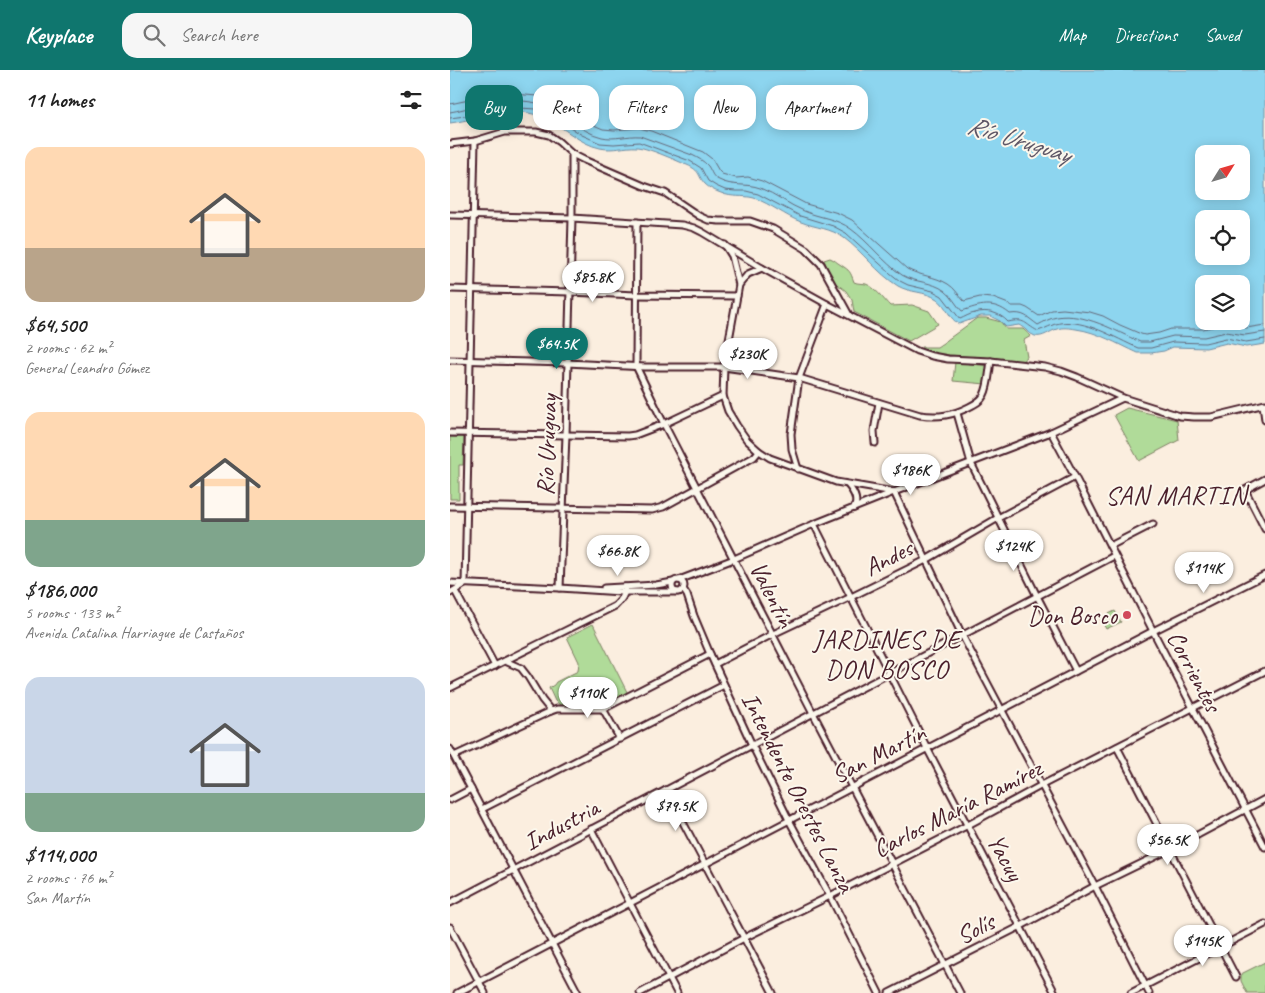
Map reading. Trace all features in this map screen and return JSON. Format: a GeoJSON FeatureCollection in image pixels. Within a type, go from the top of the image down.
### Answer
{"type":"FeatureCollection","features":[{"type":"Feature","properties":{"kind":"street"},"geometry":{"type":"LineString","coordinates":[[450,144],[475,141],[505,132],[536,132],[549,135],[560,142],[572,154],[644,186],[665,193],[708,220],[719,222],[750,221],[774,229],[806,249],[821,264],[849,315]]}},
{"type":"Feature","properties":{"kind":"street"},"geometry":{"type":"LineString","coordinates":[[465,584],[475,141]]}},
{"type":"Feature","properties":{"kind":"street","name":"Río Uruguay"},"geometry":{"type":"LineString","coordinates":[[563,588],[572,154]]}},
{"type":"Feature","properties":{"kind":"street"},"geometry":{"type":"LineString","coordinates":[[450,215],[572,218],[682,225],[694,228],[827,304],[917,351],[948,359],[992,361],[1045,367],[1077,377],[1123,398],[1180,416],[1194,418],[1211,416],[1264,405],[1265,420]]}},
{"type":"Feature","properties":{"kind":"street","name":"Valentín"},"geometry":{"type":"LineString","coordinates":[[637,222],[636,366],[813,714],[960,993]]}},
{"type":"Feature","properties":{"kind":"street"},"geometry":{"type":"LineString","coordinates":[[725,245],[732,256],[739,285]]}},
{"type":"Feature","properties":{"kind":"street"},"geometry":{"type":"LineString","coordinates":[[762,268],[748,274],[739,285],[736,296],[724,366],[723,396],[728,411],[747,440],[770,458],[836,482],[894,492]]}},
{"type":"Feature","properties":{"kind":"street"},"geometry":{"type":"LineString","coordinates":[[450,288],[636,295],[736,296]]}},
{"type":"Feature","properties":{"kind":"street"},"geometry":{"type":"LineString","coordinates":[[798,469],[792,449],[791,434],[799,378],[827,304]]}},
{"type":"Feature","properties":{"kind":"street"},"geometry":{"type":"LineString","coordinates":[[450,360],[645,367],[724,366],[799,378],[920,416],[933,417],[957,413],[983,398],[992,361]]}},
{"type":"Feature","properties":{"kind":"street"},"geometry":{"type":"LineString","coordinates":[[450,433],[628,436],[664,424],[723,396]]}},
{"type":"Feature","properties":{"kind":"street"},"geometry":{"type":"LineString","coordinates":[[625,590],[676,581],[692,576],[814,524],[1051,432],[1123,398]]}},
{"type":"Feature","properties":{"kind":"street"},"geometry":{"type":"LineString","coordinates":[[875,443],[874,431],[879,403]]}},
{"type":"Feature","properties":{"kind":"street"},"geometry":{"type":"LineString","coordinates":[[957,413],[971,463],[1076,671]]}},
{"type":"Feature","properties":{"kind":"street","name":"Corrientes"},"geometry":{"type":"LineString","coordinates":[[1051,432],[1265,847]]}},
{"type":"Feature","properties":{"kind":"street"},"geometry":{"type":"LineString","coordinates":[[450,506],[652,510],[664,506],[754,457],[759,451]]}},
{"type":"Feature","properties":{"kind":"street","name":"Andes"},"geometry":{"type":"LineString","coordinates":[[715,664],[926,560],[998,518],[1075,477]]}},
{"type":"Feature","properties":{"kind":"street"},"geometry":{"type":"LineString","coordinates":[[1265,479],[1245,490],[1265,529]]}},
{"type":"Feature","properties":{"kind":"street"},"geometry":{"type":"LineString","coordinates":[[848,484],[856,499],[854,508]]}},
{"type":"Feature","properties":{"kind":"street"},"geometry":{"type":"LineString","coordinates":[[894,492],[962,635],[1095,886],[1149,993]]}},
{"type":"Feature","properties":{"kind":"street","name":"Yacuy"},"geometry":{"type":"LineString","coordinates":[[814,524],[927,748],[1055,993]]}},
{"type":"Feature","properties":{"kind":"street"},"geometry":{"type":"LineString","coordinates":[[1110,546],[1153,524]]}},
{"type":"Feature","properties":{"kind":"street","name":"Industria"},"geometry":{"type":"LineString","coordinates":[[450,903],[1114,556]]}},
{"type":"Feature","properties":{"kind":"street","name":"San Martín"},"geometry":{"type":"LineString","coordinates":[[457,993],[1152,631],[1265,575]]}},
{"type":"Feature","properties":{"kind":"street"},"geometry":{"type":"LineString","coordinates":[[681,590],[686,580],[692,576]]}},
{"type":"Feature","properties":{"kind":"street"},"geometry":{"type":"LineString","coordinates":[[676,581],[672,588],[681,590]]}},
{"type":"Feature","properties":{"kind":"street"},"geometry":{"type":"LineString","coordinates":[[676,581],[682,582],[681,590]]}},
{"type":"Feature","properties":{"kind":"street"},"geometry":{"type":"LineString","coordinates":[[450,583],[625,590],[681,590]]}},
{"type":"Feature","properties":{"kind":"street"},"geometry":{"type":"LineString","coordinates":[[465,584],[452,592],[495,666]]}},
{"type":"Feature","properties":{"kind":"street"},"geometry":{"type":"LineString","coordinates":[[450,688],[615,606],[620,601],[625,590]]}},
{"type":"Feature","properties":{"kind":"street","name":"Intendente Orestes Lanza"},"geometry":{"type":"LineString","coordinates":[[681,590],[687,596],[710,654],[752,745],[879,993]]}},
{"type":"Feature","properties":{"kind":"street"},"geometry":{"type":"LineString","coordinates":[[454,756],[557,709],[603,709],[710,654]]}},
{"type":"Feature","properties":{"kind":"street"},"geometry":{"type":"LineString","coordinates":[[505,661],[521,668],[551,711]]}},
{"type":"Feature","properties":{"kind":"street","name":"Carlos María Ramírez"},"geometry":{"type":"LineString","coordinates":[[640,993],[1265,671]]}},
{"type":"Feature","properties":{"kind":"street"},"geometry":{"type":"LineString","coordinates":[[482,810],[724,685]]}},
{"type":"Feature","properties":{"kind":"street"},"geometry":{"type":"LineString","coordinates":[[603,709],[620,739]]}},
{"type":"Feature","properties":{"kind":"street"},"geometry":{"type":"LineString","coordinates":[[1118,747],[1236,977]]}},
{"type":"Feature","properties":{"kind":"street"},"geometry":{"type":"LineString","coordinates":[[450,749],[578,993]]}},
{"type":"Feature","properties":{"kind":"street"},"geometry":{"type":"LineString","coordinates":[[450,800],[471,789]]}},
{"type":"Feature","properties":{"kind":"street"},"geometry":{"type":"LineString","coordinates":[[666,790],[773,993]]}},
{"type":"Feature","properties":{"kind":"street","name":"Solís"},"geometry":{"type":"LineString","coordinates":[[889,993],[1265,799]]}},
{"type":"Feature","properties":{"kind":"street"},"geometry":{"type":"LineString","coordinates":[[591,829],[676,993]]}},
{"type":"Feature","properties":{"kind":"street"},"geometry":{"type":"LineString","coordinates":[[1131,993],[1265,924]]}},
{"type":"Feature","properties":{"kind":"street"},"geometry":{"type":"LineString","coordinates":[[450,927],[485,993]]}},
{"type":"Feature","properties":{"kind":"green space"},"geometry":{"type":"Polygon","coordinates":[[[830,258],[851,273],[854,282],[869,286],[890,306],[912,305],[929,311],[938,324],[909,341],[854,312],[852,300],[846,291],[833,281],[824,260],[830,258]]]}},
{"type":"Feature","properties":{"kind":"green space"},"geometry":{"type":"Polygon","coordinates":[[[977,318],[1001,322],[1006,329],[1023,329],[1031,336],[1024,340],[1027,357],[1022,361],[938,354],[921,349],[922,347],[937,347],[977,318]]]}},
{"type":"Feature","properties":{"kind":"green space"},"geometry":{"type":"Polygon","coordinates":[[[955,362],[988,366],[986,384],[953,381],[955,362]]]}},
{"type":"Feature","properties":{"kind":"green space"},"geometry":{"type":"Polygon","coordinates":[[[1127,408],[1177,420],[1179,440],[1139,461],[1114,415],[1127,408]]]}},
{"type":"Feature","properties":{"kind":"green space"},"geometry":{"type":"Polygon","coordinates":[[[450,437],[464,437],[463,465],[459,465],[459,499],[450,499],[450,437]]]}},
{"type":"Feature","properties":{"kind":"green space"},"geometry":{"type":"Polygon","coordinates":[[[1115,611],[1121,622],[1106,629],[1100,618],[1115,611]]]}},
{"type":"Feature","properties":{"kind":"green space"},"geometry":{"type":"Polygon","coordinates":[[[593,624],[628,694],[605,706],[563,707],[555,701],[549,688],[556,682],[578,671],[579,662],[567,637],[593,624]]]}},
{"type":"Feature","properties":{"kind":"green space"},"geometry":{"type":"Polygon","coordinates":[[[1265,962],[1265,993],[1247,993],[1241,981],[1241,974],[1265,962]]]}},
{"type":"Feature","properties":{"kind":"water"},"geometry":{"type":"Polygon","coordinates":[[[450,70],[1265,70],[1265,344],[1246,347],[1227,343],[1206,348],[1173,347],[1164,351],[1137,353],[1100,336],[1076,329],[1059,328],[1044,335],[1035,336],[1019,325],[1006,327],[1000,321],[990,316],[981,316],[959,324],[937,299],[907,290],[890,281],[851,244],[829,230],[795,219],[754,198],[725,195],[714,190],[705,184],[695,169],[662,154],[637,147],[600,148],[579,139],[565,130],[599,130],[599,85],[533,85],[533,114],[523,112],[523,85],[465,85],[465,120],[450,123],[450,70]]]}},
{"type":"Feature","properties":{"kind":"place","name":"Don Bosco"},"geometry":{"type":"Point","coordinates":[1127,615]}},
{"type":"Feature","properties":{"kind":"district","name":"SAN MARTIN"},"geometry":{"type":"Point","coordinates":[1176,495]}},
{"type":"Feature","properties":{"kind":"district","name":"JARDINES DE DON BOSCO"},"geometry":{"type":"Point","coordinates":[887,654]}}]}
